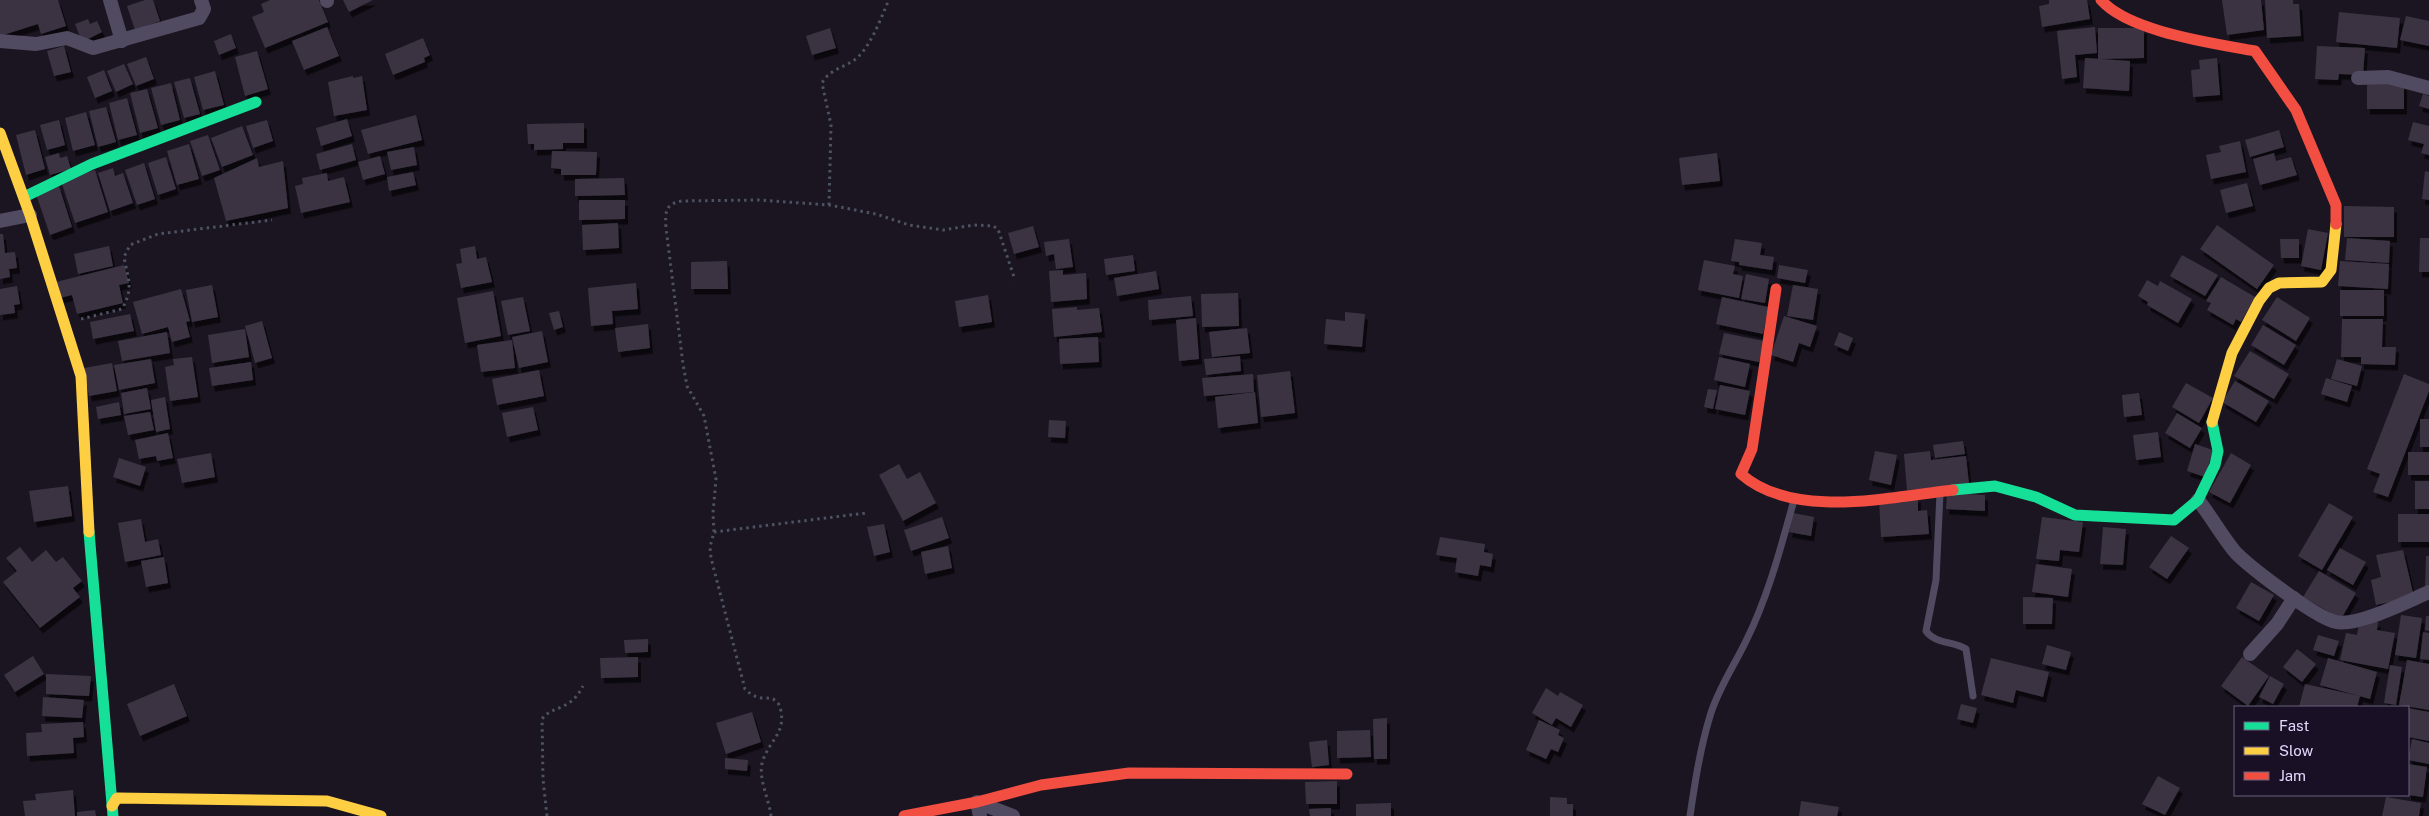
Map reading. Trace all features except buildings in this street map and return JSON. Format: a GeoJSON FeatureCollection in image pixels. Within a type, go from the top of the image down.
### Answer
{"type":"FeatureCollection","features":[{"type":"Feature","properties":{"kind":"street"},"geometry":{"type":"LineString","coordinates":[[110,0],[122,41]]}},
{"type":"Feature","properties":{"kind":"street"},"geometry":{"type":"LineString","coordinates":[[0,41],[36,44],[67,38],[93,48],[199,18],[204,9],[202,0]]}},
{"type":"Feature","properties":{"kind":"street"},"geometry":{"type":"LineString","coordinates":[[1776,289],[1752,449],[1741,474],[1750,482],[1794,500],[1826,503],[1940,490],[1995,486],[2036,497],[2075,515],[2174,520],[2198,500],[2215,465],[2218,451],[2212,422],[2232,353],[2259,301],[2269,288],[2279,284],[2314,284],[2322,282],[2327,277],[2335,244],[2336,205],[2296,110],[2255,51],[2186,38],[2117,16],[2103,6],[2101,0]]}},
{"type":"Feature","properties":{"kind":"street"},"geometry":{"type":"LineString","coordinates":[[2358,78],[2388,77],[2429,88]]}},
{"type":"Feature","properties":{"kind":"street"},"geometry":{"type":"LineString","coordinates":[[24,197],[49,182],[77,170],[210,122],[256,102]]}},
{"type":"Feature","properties":{"kind":"street"},"geometry":{"type":"LineString","coordinates":[[0,133],[24,197],[66,323],[80,376],[92,585],[112,811]]}},
{"type":"Feature","properties":{"kind":"street"},"geometry":{"type":"LineString","coordinates":[[0,222],[30,215]]}},
{"type":"Feature","properties":{"kind":"street"},"geometry":{"type":"LineString","coordinates":[[2198,500],[2235,552],[2256,571],[2294,598],[2336,622],[2348,622],[2388,612],[2429,592]]}},
{"type":"Feature","properties":{"kind":"street"},"geometry":{"type":"LineString","coordinates":[[2250,654],[2277,624],[2294,598]]}},
{"type":"Feature","properties":{"kind":"street"},"geometry":{"type":"LineString","coordinates":[[904,816],[978,802],[1041,785],[1129,773],[1347,774]]}},
{"type":"Feature","properties":{"kind":"street"},"geometry":{"type":"LineString","coordinates":[[112,811],[117,798],[327,801],[381,816]]}},
{"type":"Feature","properties":{"kind":"street"},"geometry":{"type":"LineString","coordinates":[[978,802],[980,816]]}},
{"type":"Feature","properties":{"kind":"street"},"geometry":{"type":"LineString","coordinates":[[978,802],[1013,816]]}},
{"type":"Feature","properties":{"kind":"lane"},"geometry":{"type":"LineString","coordinates":[[1940,490],[1936,580],[1926,631],[1935,640],[1960,645],[1966,649],[1973,696]]}},
{"type":"Feature","properties":{"kind":"lane"},"geometry":{"type":"LineString","coordinates":[[1690,816],[1697,763],[1710,714],[1725,678],[1747,640],[1763,598],[1794,500]]}},
{"type":"Feature","properties":{"kind":"path"},"geometry":{"type":"LineString","coordinates":[[829,205],[831,125],[822,83],[834,70],[849,64],[859,56],[871,40],[888,2]]}},
{"type":"Feature","properties":{"kind":"path"},"geometry":{"type":"LineString","coordinates":[[771,816],[760,771],[767,751],[782,729],[783,722],[780,707],[774,700],[756,698],[745,689],[711,558],[710,547],[714,532],[712,513],[716,479],[704,416],[687,386],[665,214],[671,203],[682,201],[759,200],[829,205],[943,230],[967,226],[993,226],[998,229],[1015,280]]}},
{"type":"Feature","properties":{"kind":"path"},"geometry":{"type":"LineString","coordinates":[[66,323],[122,309],[129,294],[131,283],[124,257],[130,245],[158,234],[272,220]]}},
{"type":"Feature","properties":{"kind":"path"},"geometry":{"type":"LineString","coordinates":[[714,532],[866,513]]}},
{"type":"Feature","properties":{"kind":"path"},"geometry":{"type":"LineString","coordinates":[[547,816],[543,779],[542,720],[548,714],[570,704],[583,686]]}},
{"type":"Feature","properties":{"kind":"traffic: fast"},"geometry":{"type":"LineString","coordinates":[[24,197],[92,164],[256,102]]}},
{"type":"Feature","properties":{"kind":"traffic: fast"},"geometry":{"type":"LineString","coordinates":[[1953,490],[1995,486],[2036,497],[2075,515],[2174,520],[2198,500],[2215,465],[2218,451],[2212,422]]}},
{"type":"Feature","properties":{"kind":"traffic: fast"},"geometry":{"type":"LineString","coordinates":[[89,532],[113,816]]}},
{"type":"Feature","properties":{"kind":"traffic: slow"},"geometry":{"type":"LineString","coordinates":[[0,133],[30,215],[81,376],[89,532]]}},
{"type":"Feature","properties":{"kind":"traffic: slow"},"geometry":{"type":"LineString","coordinates":[[2212,422],[2232,353],[2259,301],[2269,288],[2279,283],[2322,282],[2331,270],[2336,224]]}},
{"type":"Feature","properties":{"kind":"traffic: slow"},"geometry":{"type":"LineString","coordinates":[[112,806],[117,798],[327,801],[381,816]]}},
{"type":"Feature","properties":{"kind":"traffic: jam"},"geometry":{"type":"LineString","coordinates":[[2101,0],[2114,11],[2151,28],[2195,40],[2255,51],[2296,110],[2336,205],[2336,224]]}},
{"type":"Feature","properties":{"kind":"traffic: jam"},"geometry":{"type":"LineString","coordinates":[[1776,289],[1752,449],[1741,474],[1762,488],[1787,497],[1814,501],[1872,500],[1953,490]]}},
{"type":"Feature","properties":{"kind":"traffic: jam"},"geometry":{"type":"LineString","coordinates":[[904,816],[977,802],[1041,785],[1129,773],[1347,774]]}}]}
